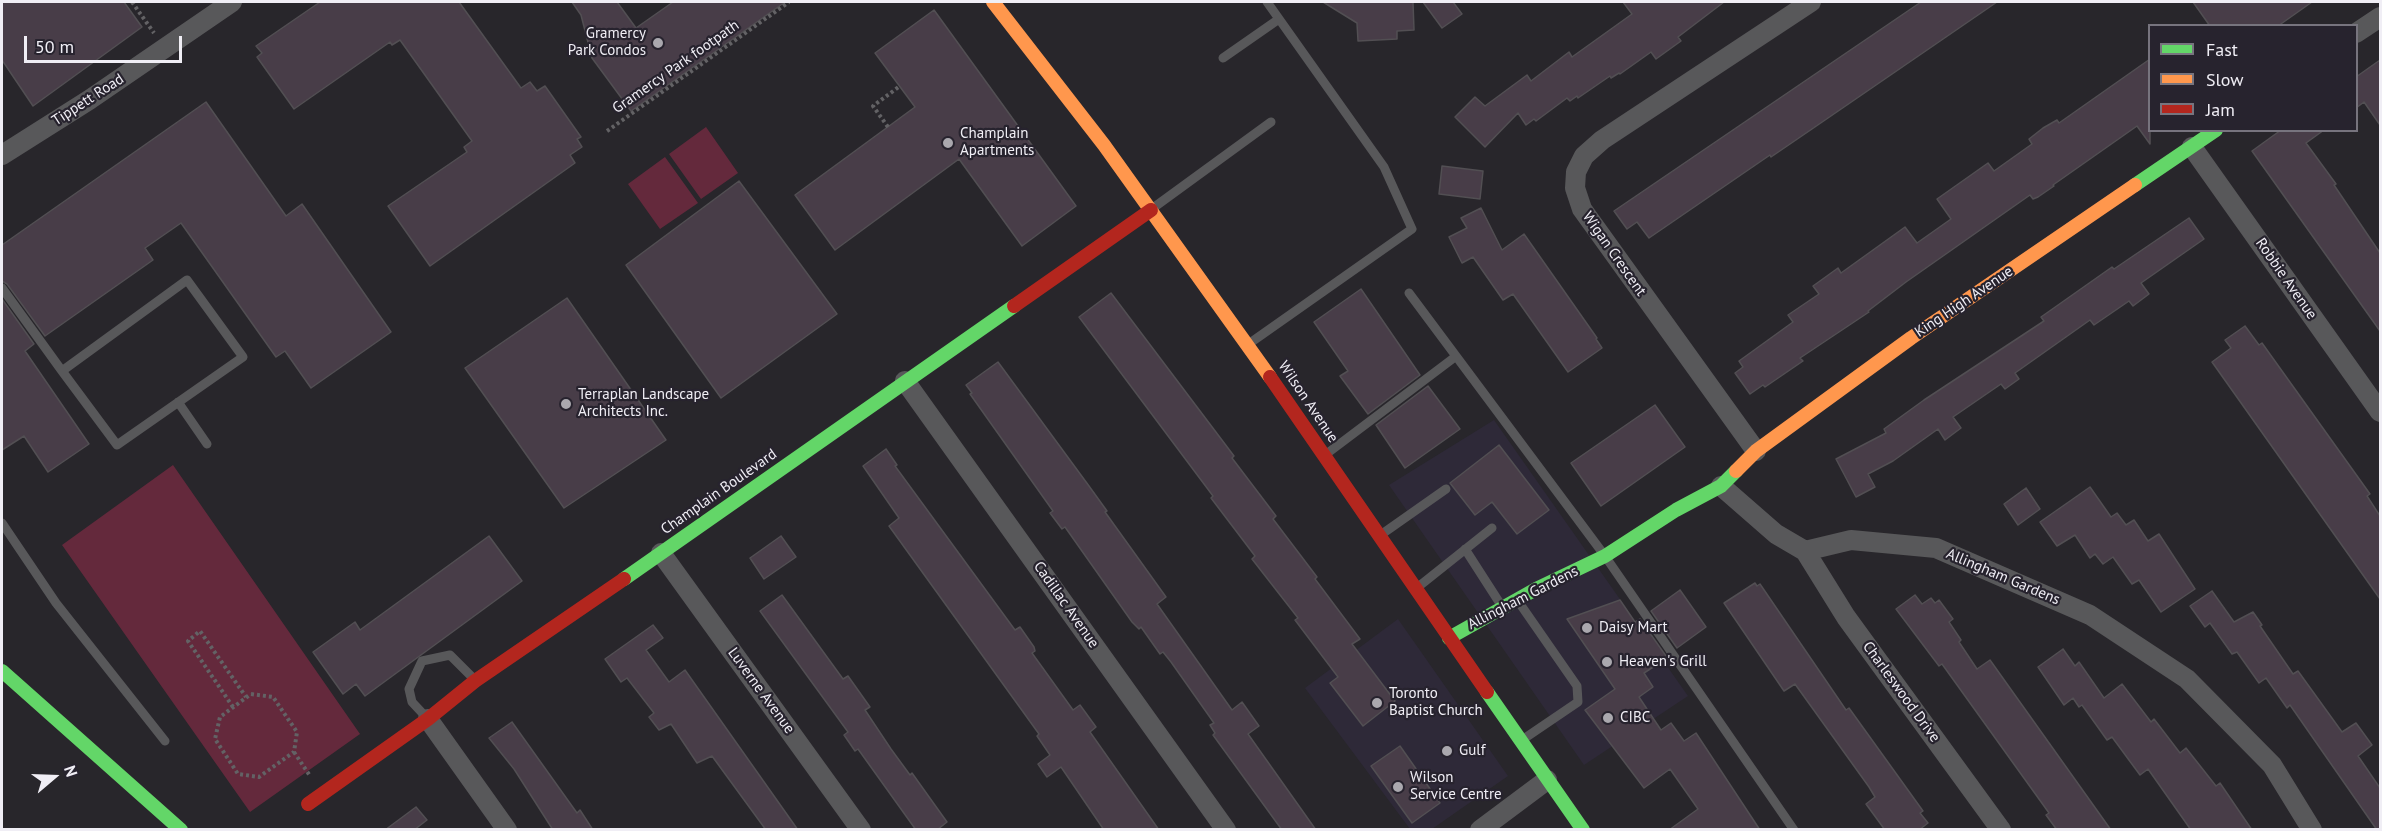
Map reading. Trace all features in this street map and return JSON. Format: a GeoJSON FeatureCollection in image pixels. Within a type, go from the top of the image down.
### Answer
{"type":"FeatureCollection","features":[{"type":"Feature","properties":{"kind":"main road","name":"Wilson Avenue"},"geometry":{"type":"LineString","coordinates":[[993,2],[1151,210],[1248,344],[1583,830]]}},
{"type":"Feature","properties":{"kind":"main road","name":"King High Avenue"},"geometry":{"type":"LineString","coordinates":[[1721,486],[1756,451],[1911,338],[2213,132]]}},
{"type":"Feature","properties":{"kind":"main road","name":"Champlain Boulevard"},"geometry":{"type":"LineString","coordinates":[[308,804],[428,719],[475,681],[1151,210]]}},
{"type":"Feature","properties":{"kind":"main road","name":"Allingham Gardens"},"geometry":{"type":"LineString","coordinates":[[1449,638],[1517,599],[1605,556],[1676,510],[1721,486]]}},
{"type":"Feature","properties":{"kind":"main road"},"geometry":{"type":"LineString","coordinates":[[2,661],[32,698]]}},
{"type":"Feature","properties":{"kind":"main road"},"geometry":{"type":"LineString","coordinates":[[2,670],[180,830]]}},
{"type":"Feature","properties":{"kind":"street","name":"Tippett Road"},"geometry":{"type":"LineString","coordinates":[[2,155],[90,100],[232,2]]}},
{"type":"Feature","properties":{"kind":"street","name":"Wigan Crescent"},"geometry":{"type":"LineString","coordinates":[[1756,451],[1582,209],[1575,188],[1576,171],[1584,156],[1602,140],[1811,2]]}},
{"type":"Feature","properties":{"kind":"street"},"geometry":{"type":"LineString","coordinates":[[2358,32],[2380,17]]}},
{"type":"Feature","properties":{"kind":"street","name":"Robbie Avenue"},"geometry":{"type":"LineString","coordinates":[[2192,147],[2380,412]]}},
{"type":"Feature","properties":{"kind":"street","name":"Cadillac Avenue"},"geometry":{"type":"LineString","coordinates":[[905,381],[1226,830]]}},
{"type":"Feature","properties":{"kind":"street"},"geometry":{"type":"LineString","coordinates":[[1721,486],[1776,534],[1805,551]]}},
{"type":"Feature","properties":{"kind":"street","name":"Allingham Gardens"},"geometry":{"type":"LineString","coordinates":[[1805,551],[1851,540],[1936,548],[2090,615],[2187,679],[2272,765],[2312,830]]}},
{"type":"Feature","properties":{"kind":"street","name":"Charleswood Drive"},"geometry":{"type":"LineString","coordinates":[[1805,551],[1846,617],[2001,830]]}},
{"type":"Feature","properties":{"kind":"street","name":"Luverne Avenue"},"geometry":{"type":"LineString","coordinates":[[661,553],[861,830]]}},
{"type":"Feature","properties":{"kind":"street"},"geometry":{"type":"LineString","coordinates":[[428,719],[507,830]]}},
{"type":"Feature","properties":{"kind":"street"},"geometry":{"type":"LineString","coordinates":[[1480,830],[1547,780]]}},
{"type":"Feature","properties":{"kind":"lane"},"geometry":{"type":"LineString","coordinates":[[1248,344],[1412,230],[1384,167],[1267,2]]}},
{"type":"Feature","properties":{"kind":"lane"},"geometry":{"type":"LineString","coordinates":[[1223,58],[1279,19]]}},
{"type":"Feature","properties":{"kind":"lane"},"geometry":{"type":"LineString","coordinates":[[1151,210],[1271,122]]}},
{"type":"Feature","properties":{"kind":"lane"},"geometry":{"type":"LineString","coordinates":[[2,288],[62,370],[117,445],[243,357],[187,280],[62,370]]}},
{"type":"Feature","properties":{"kind":"lane"},"geometry":{"type":"LineString","coordinates":[[1409,293],[1605,556],[1794,830]]}},
{"type":"Feature","properties":{"kind":"lane"},"geometry":{"type":"LineString","coordinates":[[1324,455],[1455,357]]}},
{"type":"Feature","properties":{"kind":"lane"},"geometry":{"type":"LineString","coordinates":[[178,402],[207,444]]}},
{"type":"Feature","properties":{"kind":"lane"},"geometry":{"type":"LineString","coordinates":[[1380,536],[1446,489]]}},
{"type":"Feature","properties":{"kind":"lane"},"geometry":{"type":"LineString","coordinates":[[2,523],[56,603],[165,741]]}},
{"type":"Feature","properties":{"kind":"lane"},"geometry":{"type":"LineString","coordinates":[[1416,589],[1492,528]]}},
{"type":"Feature","properties":{"kind":"lane"},"geometry":{"type":"LineString","coordinates":[[1465,549],[1502,607]]}},
{"type":"Feature","properties":{"kind":"lane"},"geometry":{"type":"LineString","coordinates":[[1517,599],[1577,686],[1578,702],[1521,741]]}},
{"type":"Feature","properties":{"kind":"lane"},"geometry":{"type":"LineString","coordinates":[[428,719],[411,702],[409,689],[422,661],[450,655],[475,681]]}},
{"type":"Feature","properties":{"kind":"path"},"geometry":{"type":"LineString","coordinates":[[132,2],[164,48]]}},
{"type":"Feature","properties":{"kind":"path","name":"Gramercy Park footpath"},"geometry":{"type":"LineString","coordinates":[[607,131],[789,2]]}},
{"type":"Feature","properties":{"kind":"path"},"geometry":{"type":"LineString","coordinates":[[888,127],[873,106],[900,86]]}},
{"type":"Feature","properties":{"kind":"path"},"geometry":{"type":"LineString","coordinates":[[233,707],[188,641],[200,632],[246,697]]}},
{"type":"Feature","properties":{"kind":"path"},"geometry":{"type":"LineString","coordinates":[[251,694],[273,697],[297,732],[294,753],[260,777],[238,774],[214,739],[220,717],[233,707],[251,694]]}},
{"type":"Feature","properties":{"kind":"shaded area"},"geometry":{"type":"Polygon","coordinates":[[[706,127],[738,173],[701,199],[669,154],[706,127]]]}},
{"type":"Feature","properties":{"kind":"shaded area"},"geometry":{"type":"Polygon","coordinates":[[[665,157],[698,203],[660,229],[628,184],[665,157]]]}},
{"type":"Feature","properties":{"kind":"shaded area"},"geometry":{"type":"Polygon","coordinates":[[[1494,420],[1688,696],[1584,765],[1389,485],[1494,420]]]}},
{"type":"Feature","properties":{"kind":"shaded area"},"geometry":{"type":"Polygon","coordinates":[[[173,465],[360,734],[250,812],[62,545],[173,465]]]}},
{"type":"Feature","properties":{"kind":"shaded area"},"geometry":{"type":"Polygon","coordinates":[[[1398,619],[1508,776],[1432,829],[1410,829],[1305,688],[1398,619]]]}},
{"type":"Feature","properties":{"kind":"building"},"geometry":{"type":"Polygon","coordinates":[[[2,2],[124,2],[142,27],[33,106],[2,60],[2,2]]]}},
{"type":"Feature","properties":{"kind":"building"},"geometry":{"type":"Polygon","coordinates":[[[320,2],[459,2],[521,88],[530,82],[537,91],[545,86],[581,137],[577,139],[582,147],[570,155],[575,163],[430,266],[388,206],[467,152],[464,147],[472,141],[400,40],[392,45],[390,42],[294,109],[257,57],[262,53],[256,46],[320,2]]]}},
{"type":"Feature","properties":{"kind":"building","name":"Gramercy Park Condos"},"geometry":{"type":"Polygon","coordinates":[[[572,2],[617,2],[636,28],[673,2],[785,2],[631,111],[592,58],[581,15],[572,2]]]}},
{"type":"Feature","properties":{"kind":"building"},"geometry":{"type":"Polygon","coordinates":[[[1323,2],[1413,2],[1414,30],[1397,31],[1397,39],[1358,41],[1357,23],[1323,2]]]}},
{"type":"Feature","properties":{"kind":"building"},"geometry":{"type":"Polygon","coordinates":[[[1423,2],[1453,2],[1462,14],[1442,28],[1423,2]]]}},
{"type":"Feature","properties":{"kind":"building"},"geometry":{"type":"Polygon","coordinates":[[[1623,2],[1724,2],[1678,37],[1681,41],[1656,59],[1651,52],[1620,74],[1611,78],[1610,76],[1578,98],[1577,96],[1570,101],[1567,98],[1536,121],[1534,119],[1526,125],[1518,113],[1485,147],[1455,117],[1475,97],[1485,106],[1527,75],[1531,81],[1569,52],[1572,57],[1632,14],[1623,2]]]}},
{"type":"Feature","properties":{"kind":"building"},"geometry":{"type":"Polygon","coordinates":[[[1921,2],[1997,2],[1649,238],[1637,222],[1627,229],[1614,211],[1921,2]]]}},
{"type":"Feature","properties":{"kind":"building"},"geometry":{"type":"Polygon","coordinates":[[[2193,2],[2312,2],[2281,24],[2209,24],[2193,2]]]}},
{"type":"Feature","properties":{"kind":"building","name":"Champlain Apartments"},"geometry":{"type":"Polygon","coordinates":[[[934,10],[1076,206],[1022,246],[959,159],[835,250],[795,195],[915,107],[875,53],[934,10]]]}},
{"type":"Feature","properties":{"kind":"building"},"geometry":{"type":"Polygon","coordinates":[[[2148,60],[2150,144],[2137,126],[2038,197],[2033,199],[2030,195],[1906,282],[1869,312],[1800,358],[1803,361],[1765,387],[1763,385],[1750,394],[1735,373],[1743,367],[1739,361],[1793,322],[1788,315],[1819,294],[1813,286],[1838,268],[1841,273],[1905,227],[1917,243],[1951,219],[1937,199],[1988,163],[1994,171],[2032,144],[2029,139],[2043,128],[2057,120],[2059,123],[2148,60]]]}},
{"type":"Feature","properties":{"kind":"building"},"geometry":{"type":"Polygon","coordinates":[[[2380,60],[2380,125],[2364,102],[2358,106],[2358,76],[2380,60]]]}},
{"type":"Feature","properties":{"kind":"building"},"geometry":{"type":"Polygon","coordinates":[[[206,102],[286,216],[302,204],[391,332],[311,388],[285,351],[276,357],[181,223],[145,248],[153,260],[45,336],[7,284],[2,281],[2,245],[206,102]]]}},
{"type":"Feature","properties":{"kind":"building"},"geometry":{"type":"Polygon","coordinates":[[[2278,132],[2321,132],[2306,143],[2336,184],[2334,185],[2380,253],[2380,331],[2252,151],[2278,132]]]}},
{"type":"Feature","properties":{"kind":"building"},"geometry":{"type":"Polygon","coordinates":[[[1442,166],[1483,171],[1480,199],[1439,194],[1442,166]]]}},
{"type":"Feature","properties":{"kind":"building"},"geometry":{"type":"Polygon","coordinates":[[[739,181],[837,314],[721,398],[626,265],[739,181]]]}},
{"type":"Feature","properties":{"kind":"building"},"geometry":{"type":"Polygon","coordinates":[[[1481,208],[1502,250],[1524,234],[1597,338],[1602,348],[1568,372],[1513,294],[1503,300],[1473,257],[1462,263],[1449,237],[1467,228],[1461,218],[1481,208]]]}},
{"type":"Feature","properties":{"kind":"building"},"geometry":{"type":"Polygon","coordinates":[[[2189,218],[2204,239],[2141,283],[2149,294],[2133,306],[2129,301],[2094,325],[2090,320],[2015,373],[2019,379],[2005,389],[2001,384],[1953,417],[1961,428],[1945,440],[1938,429],[1893,461],[1868,474],[1875,487],[1856,497],[1836,459],[1886,433],[1884,429],[1924,400],[2044,321],[2041,317],[2112,267],[2114,269],[2189,218]]]}},
{"type":"Feature","properties":{"kind":"building"},"geometry":{"type":"Polygon","coordinates":[[[1361,289],[1420,375],[1368,414],[1340,376],[1348,371],[1314,322],[1361,289]]]}},
{"type":"Feature","properties":{"kind":"building"},"geometry":{"type":"Polygon","coordinates":[[[1111,293],[1234,456],[1232,458],[1276,516],[1273,519],[1360,639],[1352,644],[1395,701],[1363,726],[1330,683],[1338,677],[1295,620],[1298,618],[1252,559],[1255,556],[1079,317],[1111,293]]]}},
{"type":"Feature","properties":{"kind":"building","name":"Terraplan Landscape Architects Inc."},"geometry":{"type":"Polygon","coordinates":[[[567,298],[666,440],[564,508],[465,368],[567,298]]]}},
{"type":"Feature","properties":{"kind":"building"},"geometry":{"type":"Polygon","coordinates":[[[2,299],[34,344],[25,351],[89,444],[48,472],[24,436],[2,450],[2,299]]]}},
{"type":"Feature","properties":{"kind":"building"},"geometry":{"type":"Polygon","coordinates":[[[2245,326],[2259,345],[2262,343],[2370,494],[2367,496],[2380,516],[2380,599],[2212,362],[2231,348],[2225,340],[2245,326]]]}},
{"type":"Feature","properties":{"kind":"building"},"geometry":{"type":"Polygon","coordinates":[[[998,362],[1107,511],[1105,512],[1166,597],[1157,604],[1232,710],[1242,702],[1259,726],[1248,734],[1316,830],[1282,830],[1213,735],[1215,733],[1210,725],[1214,723],[1171,662],[1163,652],[1160,654],[1141,627],[1139,629],[1132,622],[1065,527],[1062,529],[1050,513],[1053,511],[970,394],[972,393],[966,385],[998,362]]]}},
{"type":"Feature","properties":{"kind":"building"},"geometry":{"type":"Polygon","coordinates":[[[1428,386],[1460,429],[1405,468],[1376,425],[1428,386]]]}},
{"type":"Feature","properties":{"kind":"building"},"geometry":{"type":"Polygon","coordinates":[[[1655,405],[1685,447],[1601,506],[1571,463],[1655,405]]]}},
{"type":"Feature","properties":{"kind":"building"},"geometry":{"type":"Polygon","coordinates":[[[1499,445],[1549,510],[1517,534],[1492,502],[1475,515],[1450,483],[1499,445]]]}},
{"type":"Feature","properties":{"kind":"building"},"geometry":{"type":"Polygon","coordinates":[[[886,449],[897,465],[895,466],[1015,630],[1020,627],[1034,647],[1035,651],[1032,653],[1073,710],[1080,705],[1096,727],[1090,732],[1159,830],[1104,830],[1061,767],[1047,777],[1038,764],[1050,755],[1037,736],[1039,734],[889,526],[899,518],[863,466],[886,449]]]}},
{"type":"Feature","properties":{"kind":"building"},"geometry":{"type":"Polygon","coordinates":[[[2090,487],[2111,517],[2117,513],[2126,525],[2134,520],[2148,541],[2159,534],[2195,589],[2161,612],[2139,580],[2132,584],[2113,557],[2103,564],[2095,554],[2090,558],[2075,535],[2057,546],[2040,522],[2090,487]]]}},
{"type":"Feature","properties":{"kind":"building"},"geometry":{"type":"Polygon","coordinates":[[[2026,488],[2040,509],[2018,525],[2004,504],[2026,488]]]}},
{"type":"Feature","properties":{"kind":"building"},"geometry":{"type":"Polygon","coordinates":[[[489,536],[522,581],[365,696],[356,684],[343,694],[313,652],[355,622],[360,630],[489,536]]]}},
{"type":"Feature","properties":{"kind":"building"},"geometry":{"type":"Polygon","coordinates":[[[781,536],[796,557],[764,579],[750,558],[781,536]]]}},
{"type":"Feature","properties":{"kind":"building"},"geometry":{"type":"Polygon","coordinates":[[[1755,583],[1757,586],[1760,584],[1846,710],[1849,708],[1923,811],[1920,813],[1928,823],[1919,830],[1885,830],[1866,804],[1875,797],[1869,787],[1795,684],[1784,691],[1724,603],[1755,583]]]}},
{"type":"Feature","properties":{"kind":"building"},"geometry":{"type":"Polygon","coordinates":[[[1680,590],[1706,627],[1677,648],[1651,611],[1680,590]]]}},
{"type":"Feature","properties":{"kind":"building"},"geometry":{"type":"Polygon","coordinates":[[[2212,591],[2234,622],[2253,612],[2293,674],[2298,671],[2342,732],[2356,723],[2372,745],[2358,756],[2380,788],[2380,830],[2377,830],[2290,705],[2287,708],[2266,678],[2259,683],[2237,652],[2232,654],[2210,623],[2205,627],[2190,606],[2212,591]]]}},
{"type":"Feature","properties":{"kind":"building"},"geometry":{"type":"Polygon","coordinates":[[[782,595],[843,679],[848,676],[870,707],[865,710],[891,749],[910,775],[912,773],[947,822],[937,830],[916,830],[858,749],[855,751],[844,735],[848,732],[760,611],[782,595]]]}},
{"type":"Feature","properties":{"kind":"building"},"geometry":{"type":"Polygon","coordinates":[[[1915,595],[1922,604],[1931,598],[1935,603],[1939,600],[1953,619],[1949,622],[1977,669],[1990,660],[2111,830],[2057,830],[2046,815],[2049,813],[1942,664],[1939,666],[1896,609],[1915,595]]]}},
{"type":"Feature","properties":{"kind":"building"},"geometry":{"type":"Polygon","coordinates":[[[1620,600],[1635,622],[1640,619],[1666,656],[1644,673],[1653,687],[1639,697],[1661,730],[1671,723],[1684,741],[1696,733],[1760,830],[1669,830],[1698,809],[1670,769],[1644,788],[1585,710],[1615,689],[1567,619],[1620,600]]]}},
{"type":"Feature","properties":{"kind":"building"},"geometry":{"type":"Polygon","coordinates":[[[653,625],[663,638],[646,650],[669,682],[685,670],[798,830],[766,830],[712,756],[697,763],[671,724],[659,730],[649,717],[654,713],[627,678],[621,682],[605,659],[653,625]]]}},
{"type":"Feature","properties":{"kind":"building"},"geometry":{"type":"Polygon","coordinates":[[[2063,649],[2075,666],[2079,662],[2104,698],[2122,684],[2151,722],[2154,719],[2180,753],[2186,748],[2216,786],[2220,783],[2252,830],[2191,830],[2148,769],[2140,775],[2112,737],[2107,740],[2082,705],[2079,707],[2073,698],[2064,705],[2038,667],[2063,649]]]}},
{"type":"Feature","properties":{"kind":"building"},"geometry":{"type":"Polygon","coordinates":[[[512,722],[577,813],[580,810],[593,830],[553,830],[514,769],[489,738],[512,722]]]}},
{"type":"Feature","properties":{"kind":"building"},"geometry":{"type":"Polygon","coordinates":[[[1400,746],[1440,803],[1412,823],[1371,766],[1400,746]]]}},
{"type":"Feature","properties":{"kind":"building"},"geometry":{"type":"Polygon","coordinates":[[[416,807],[427,820],[414,830],[385,830],[416,807]]]}},
{"type":"Feature","properties":{"kind":"traffic: fast"},"geometry":{"type":"LineString","coordinates":[[2135,185],[2213,132]]}},
{"type":"Feature","properties":{"kind":"traffic: fast"},"geometry":{"type":"LineString","coordinates":[[624,579],[1014,306]]}},
{"type":"Feature","properties":{"kind":"traffic: fast"},"geometry":{"type":"LineString","coordinates":[[1449,638],[1536,589],[1605,556],[1676,510],[1721,486],[1736,471]]}},
{"type":"Feature","properties":{"kind":"traffic: fast"},"geometry":{"type":"LineString","coordinates":[[2,671],[181,830]]}},
{"type":"Feature","properties":{"kind":"traffic: fast"},"geometry":{"type":"LineString","coordinates":[[1487,692],[1583,830]]}},
{"type":"Feature","properties":{"kind":"traffic: slow"},"geometry":{"type":"LineString","coordinates":[[993,2],[1104,145],[1270,377]]}},
{"type":"Feature","properties":{"kind":"traffic: slow"},"geometry":{"type":"LineString","coordinates":[[1736,471],[1756,451],[1911,338],[2135,185]]}},
{"type":"Feature","properties":{"kind":"traffic: jam"},"geometry":{"type":"LineString","coordinates":[[1014,306],[1151,210]]}},
{"type":"Feature","properties":{"kind":"traffic: jam"},"geometry":{"type":"LineString","coordinates":[[1270,377],[1487,692]]}},
{"type":"Feature","properties":{"kind":"traffic: jam"},"geometry":{"type":"LineString","coordinates":[[308,804],[428,719],[475,681],[624,579]]}},
{"type":"Feature","properties":{"kind":"place","name":"Gramercy Park Condos"},"geometry":{"type":"Point","coordinates":[658,43]}},
{"type":"Feature","properties":{"kind":"place","name":"Champlain Apartments"},"geometry":{"type":"Point","coordinates":[948,143]}},
{"type":"Feature","properties":{"kind":"place","name":"Terraplan Landscape Architects Inc."},"geometry":{"type":"Point","coordinates":[566,404]}},
{"type":"Feature","properties":{"kind":"place","name":"Daisy Mart"},"geometry":{"type":"Point","coordinates":[1587,628]}},
{"type":"Feature","properties":{"kind":"place","name":"Heaven's Grill"},"geometry":{"type":"Point","coordinates":[1607,662]}},
{"type":"Feature","properties":{"kind":"place","name":"Toronto Baptist Church"},"geometry":{"type":"Point","coordinates":[1377,703]}},
{"type":"Feature","properties":{"kind":"place","name":"CIBC"},"geometry":{"type":"Point","coordinates":[1608,718]}},
{"type":"Feature","properties":{"kind":"place","name":"Gulf"},"geometry":{"type":"Point","coordinates":[1447,751]}},
{"type":"Feature","properties":{"kind":"place","name":"Wilson Service Centre"},"geometry":{"type":"Point","coordinates":[1398,787]}}]}
